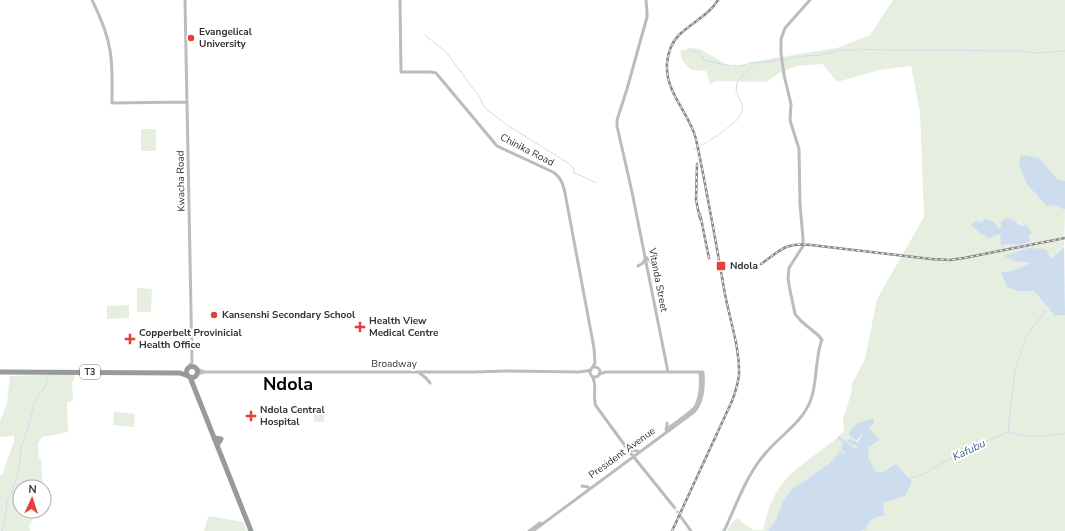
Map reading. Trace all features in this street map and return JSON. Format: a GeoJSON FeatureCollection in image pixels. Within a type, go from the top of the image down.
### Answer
{"type":"FeatureCollection","features":[{"type":"Feature","properties":{"kind":"highway"},"geometry":{"type":"LineString","coordinates":[[180,373],[192,366],[194,373],[194,386],[251,531]]}},
{"type":"Feature","properties":{"kind":"highway"},"geometry":{"type":"LineString","coordinates":[[188,368],[186,372],[194,373]]}},
{"type":"Feature","properties":{"kind":"highway","name":"T3"},"geometry":{"type":"LineString","coordinates":[[0,372],[194,373]]}},
{"type":"Feature","properties":{"kind":"main road"},"geometry":{"type":"LineString","coordinates":[[92,0],[103,24],[110,50],[112,103],[187,102]]}},
{"type":"Feature","properties":{"kind":"main road","name":"Kwacha Road"},"geometry":{"type":"LineString","coordinates":[[186,0],[192,362]]}},
{"type":"Feature","properties":{"kind":"main road","name":"Chinika Road"},"geometry":{"type":"LineString","coordinates":[[400,0],[401,72],[436,73],[497,146],[553,172],[561,179],[564,186],[594,348],[595,363]]}},
{"type":"Feature","properties":{"kind":"main road","name":"Vitanda Street"},"geometry":{"type":"LineString","coordinates":[[646,0],[648,12],[647,17],[617,122],[617,128],[632,192],[668,372]]}},
{"type":"Feature","properties":{"kind":"main road"},"geometry":{"type":"LineString","coordinates":[[724,531],[746,484],[762,456],[796,424],[810,403],[821,342],[821,338],[795,314],[788,278],[789,268],[803,246],[803,239],[800,204],[799,149],[790,120],[790,99],[781,60],[781,39],[785,28],[810,0]]}},
{"type":"Feature","properties":{"kind":"main road"},"geometry":{"type":"LineString","coordinates":[[645,256],[654,263]]}},
{"type":"Feature","properties":{"kind":"main road"},"geometry":{"type":"LineString","coordinates":[[638,266],[643,263],[645,256]]}},
{"type":"Feature","properties":{"kind":"main road"},"geometry":{"type":"LineString","coordinates":[[188,368],[192,362]]}},
{"type":"Feature","properties":{"kind":"main road"},"geometry":{"type":"LineString","coordinates":[[192,362],[194,373]]}},
{"type":"Feature","properties":{"kind":"main road"},"geometry":{"type":"LineString","coordinates":[[639,462],[629,459],[630,451],[597,404],[596,381],[599,375],[599,369],[595,363],[591,369],[594,381],[595,404],[630,451],[634,455],[674,507]]}},
{"type":"Feature","properties":{"kind":"main road"},"geometry":{"type":"LineString","coordinates":[[584,372],[594,367],[606,372],[668,372]]}},
{"type":"Feature","properties":{"kind":"main road"},"geometry":{"type":"LineString","coordinates":[[417,372],[430,383]]}},
{"type":"Feature","properties":{"kind":"main road"},"geometry":{"type":"LineString","coordinates":[[584,372],[595,377],[606,372]]}},
{"type":"Feature","properties":{"kind":"main road","name":"Broadway"},"geometry":{"type":"LineString","coordinates":[[194,373],[584,372]]}},
{"type":"Feature","properties":{"kind":"main road","name":"President Avenue"},"geometry":{"type":"LineString","coordinates":[[638,452],[675,423],[695,410],[699,401],[703,387],[702,372],[668,372]]}},
{"type":"Feature","properties":{"kind":"main road","name":"President Avenue"},"geometry":{"type":"LineString","coordinates":[[532,531],[581,491],[589,488],[683,418]]}},
{"type":"Feature","properties":{"kind":"main road"},"geometry":{"type":"LineString","coordinates":[[666,430],[668,422],[675,423]]}},
{"type":"Feature","properties":{"kind":"main road"},"geometry":{"type":"LineString","coordinates":[[630,451],[638,452],[639,462]]}},
{"type":"Feature","properties":{"kind":"main road"},"geometry":{"type":"LineString","coordinates":[[589,488],[588,496],[581,491],[589,488]]}},
{"type":"Feature","properties":{"kind":"main road"},"geometry":{"type":"LineString","coordinates":[[681,517],[691,531]]}},
{"type":"Feature","properties":{"kind":"main road"},"geometry":{"type":"LineString","coordinates":[[532,531],[533,523],[540,524],[540,531]]}},
{"type":"Feature","properties":{"kind":"shaded area"},"geometry":{"type":"Polygon","coordinates":[[[893,0],[1065,0],[1065,181],[1057,179],[1039,158],[1056,205],[1062,209],[1065,209],[1064,246],[1050,260],[1028,248],[1005,256],[1015,261],[1032,263],[1011,271],[1001,272],[1017,291],[1034,291],[1055,316],[1065,315],[1065,531],[860,531],[865,530],[872,519],[885,515],[883,503],[905,496],[881,473],[875,471],[867,457],[869,453],[868,447],[880,440],[855,425],[849,433],[863,435],[853,445],[857,447],[855,449],[839,436],[844,431],[843,419],[851,394],[852,384],[865,359],[877,299],[924,217],[920,112],[911,66],[880,70],[837,82],[823,64],[797,66],[779,73],[766,82],[716,81],[710,84],[706,71],[691,70],[682,60],[680,51],[690,48],[700,49],[731,67],[768,59],[837,48],[870,35],[893,0]],[[976,221],[1000,233],[1001,246],[1006,244],[1018,245],[1029,239],[1029,235],[1032,233],[1018,222],[998,228],[993,221],[976,221]]]}},
{"type":"Feature","properties":{"kind":"shaded area"},"geometry":{"type":"Polygon","coordinates":[[[141,129],[156,129],[156,151],[141,151],[141,129]]]}},
{"type":"Feature","properties":{"kind":"shaded area"},"geometry":{"type":"Polygon","coordinates":[[[137,288],[152,289],[151,312],[137,312],[137,288]]]}},
{"type":"Feature","properties":{"kind":"shaded area"},"geometry":{"type":"Polygon","coordinates":[[[129,305],[129,318],[107,319],[107,306],[129,305]]]}},
{"type":"Feature","properties":{"kind":"shaded area"},"geometry":{"type":"Polygon","coordinates":[[[75,374],[72,383],[73,401],[67,402],[68,432],[42,437],[38,443],[42,479],[12,479],[12,519],[33,519],[29,526],[30,531],[0,531],[0,475],[2,475],[14,441],[14,436],[0,437],[0,421],[7,403],[10,376],[75,374]]]}},
{"type":"Feature","properties":{"kind":"shaded area"},"geometry":{"type":"Polygon","coordinates":[[[114,412],[135,414],[134,427],[113,425],[114,412]]]}},
{"type":"Feature","properties":{"kind":"shaded area"},"geometry":{"type":"Polygon","coordinates":[[[314,414],[324,414],[324,422],[314,422],[314,414]]]}},
{"type":"Feature","properties":{"kind":"shaded area"},"geometry":{"type":"Polygon","coordinates":[[[837,438],[843,443],[843,455],[840,452],[830,463],[791,490],[783,501],[776,519],[768,531],[727,531],[737,518],[753,530],[763,530],[771,503],[787,478],[837,438]]]}},
{"type":"Feature","properties":{"kind":"shaded area"},"geometry":{"type":"Polygon","coordinates":[[[210,516],[243,522],[247,531],[204,531],[208,517],[210,516]]]}},
{"type":"Feature","properties":{"kind":"water"},"geometry":{"type":"Polygon","coordinates":[[[1021,155],[1039,158],[1057,179],[1065,181],[1065,209],[1062,209],[1056,205],[1047,206],[1027,184],[1019,165],[1021,155]]]}},
{"type":"Feature","properties":{"kind":"water"},"geometry":{"type":"Polygon","coordinates":[[[1008,218],[1022,226],[1027,225],[1032,233],[1029,235],[1030,242],[1018,245],[1006,244],[1001,246],[1000,234],[989,238],[981,234],[971,225],[976,221],[981,222],[985,219],[993,221],[999,228],[1001,226],[1001,221],[1008,218]]]}},
{"type":"Feature","properties":{"kind":"water"},"geometry":{"type":"Polygon","coordinates":[[[1064,240],[1065,315],[1055,316],[1034,291],[1017,291],[1007,287],[1001,272],[1011,271],[1031,263],[1015,261],[1004,256],[1028,248],[1046,249],[1051,259],[1064,247],[1064,240]]]}},
{"type":"Feature","properties":{"kind":"water"},"geometry":{"type":"Polygon","coordinates":[[[874,418],[874,423],[869,428],[880,440],[868,447],[868,457],[875,471],[881,473],[896,464],[912,482],[905,496],[883,503],[885,515],[872,519],[865,530],[768,531],[776,519],[783,501],[791,490],[830,463],[840,451],[844,454],[841,449],[843,443],[837,438],[839,436],[855,449],[857,447],[856,445],[853,445],[847,441],[852,439],[857,442],[863,435],[856,440],[850,436],[849,433],[853,426],[857,423],[874,418]]]}},
{"type":"Feature","properties":{"kind":"waterway"},"geometry":{"type":"LineString","coordinates":[[425,35],[446,52],[481,99],[486,109],[507,125],[568,163],[574,169],[574,173],[596,183]]}},
{"type":"Feature","properties":{"kind":"waterway"},"geometry":{"type":"LineString","coordinates":[[784,60],[792,57],[819,55],[837,52],[839,50],[846,51],[853,49],[856,51],[859,49],[884,49],[1025,51],[1034,53],[1065,51]]}},
{"type":"Feature","properties":{"kind":"waterway"},"geometry":{"type":"LineString","coordinates":[[689,50],[700,54],[704,60],[719,64],[742,66],[752,62],[754,63]]}},
{"type":"Feature","properties":{"kind":"waterway"},"geometry":{"type":"LineString","coordinates":[[727,128],[736,121],[743,110],[736,91],[737,82],[755,63],[781,60]]}},
{"type":"Feature","properties":{"kind":"waterway"},"geometry":{"type":"LineString","coordinates":[[709,141],[725,130]]}},
{"type":"Feature","properties":{"kind":"waterway","name":"Kafubu"},"geometry":{"type":"LineString","coordinates":[[909,479],[921,475],[964,451],[1008,432],[1015,370],[1026,336],[1046,310]]}},
{"type":"Feature","properties":{"kind":"waterway"},"geometry":{"type":"LineString","coordinates":[[2,531],[7,500],[11,494],[19,469],[21,447],[30,422],[34,402],[46,385],[47,378]]}},
{"type":"Feature","properties":{"kind":"waterway"},"geometry":{"type":"LineString","coordinates":[[1008,432],[1036,436],[1065,433]]}},
{"type":"Feature","properties":{"kind":"tunnel"},"geometry":{"type":"LineString","coordinates":[[674,507],[681,517]]}},
{"type":"Feature","properties":{"kind":"railway"},"geometry":{"type":"LineString","coordinates":[[672,531],[732,401],[739,375],[738,355],[696,139],[693,129],[673,93],[667,74],[668,55],[674,41],[679,35],[705,15],[718,0]]}},
{"type":"Feature","properties":{"kind":"railway"},"geometry":{"type":"LineString","coordinates":[[697,164],[696,200],[700,219]]}},
{"type":"Feature","properties":{"kind":"railway"},"geometry":{"type":"LineString","coordinates":[[700,214],[709,258]]}},
{"type":"Feature","properties":{"kind":"railway"},"geometry":{"type":"LineString","coordinates":[[761,264],[784,248],[802,244],[950,260],[1065,238]]}},
{"type":"Feature","properties":{"kind":"place","name":"Evangelical University"},"geometry":{"type":"Point","coordinates":[191,38]}},
{"type":"Feature","properties":{"kind":"place","name":"Ndola"},"geometry":{"type":"Point","coordinates":[721,266]}},
{"type":"Feature","properties":{"kind":"place","name":"Kansenshi Secondary School"},"geometry":{"type":"Point","coordinates":[214,315]}},
{"type":"Feature","properties":{"kind":"place","name":"Health View Medical Centre"},"geometry":{"type":"Point","coordinates":[360,327]}},
{"type":"Feature","properties":{"kind":"place","name":"Copperbelt Provinicial Health Office"},"geometry":{"type":"Point","coordinates":[130,339]}},
{"type":"Feature","properties":{"kind":"place","name":"Ndola Central Hospital"},"geometry":{"type":"Point","coordinates":[251,416]}},
{"type":"Feature","properties":{"kind":"district","name":"Ndola"},"geometry":{"type":"Point","coordinates":[288,384]}}]}
